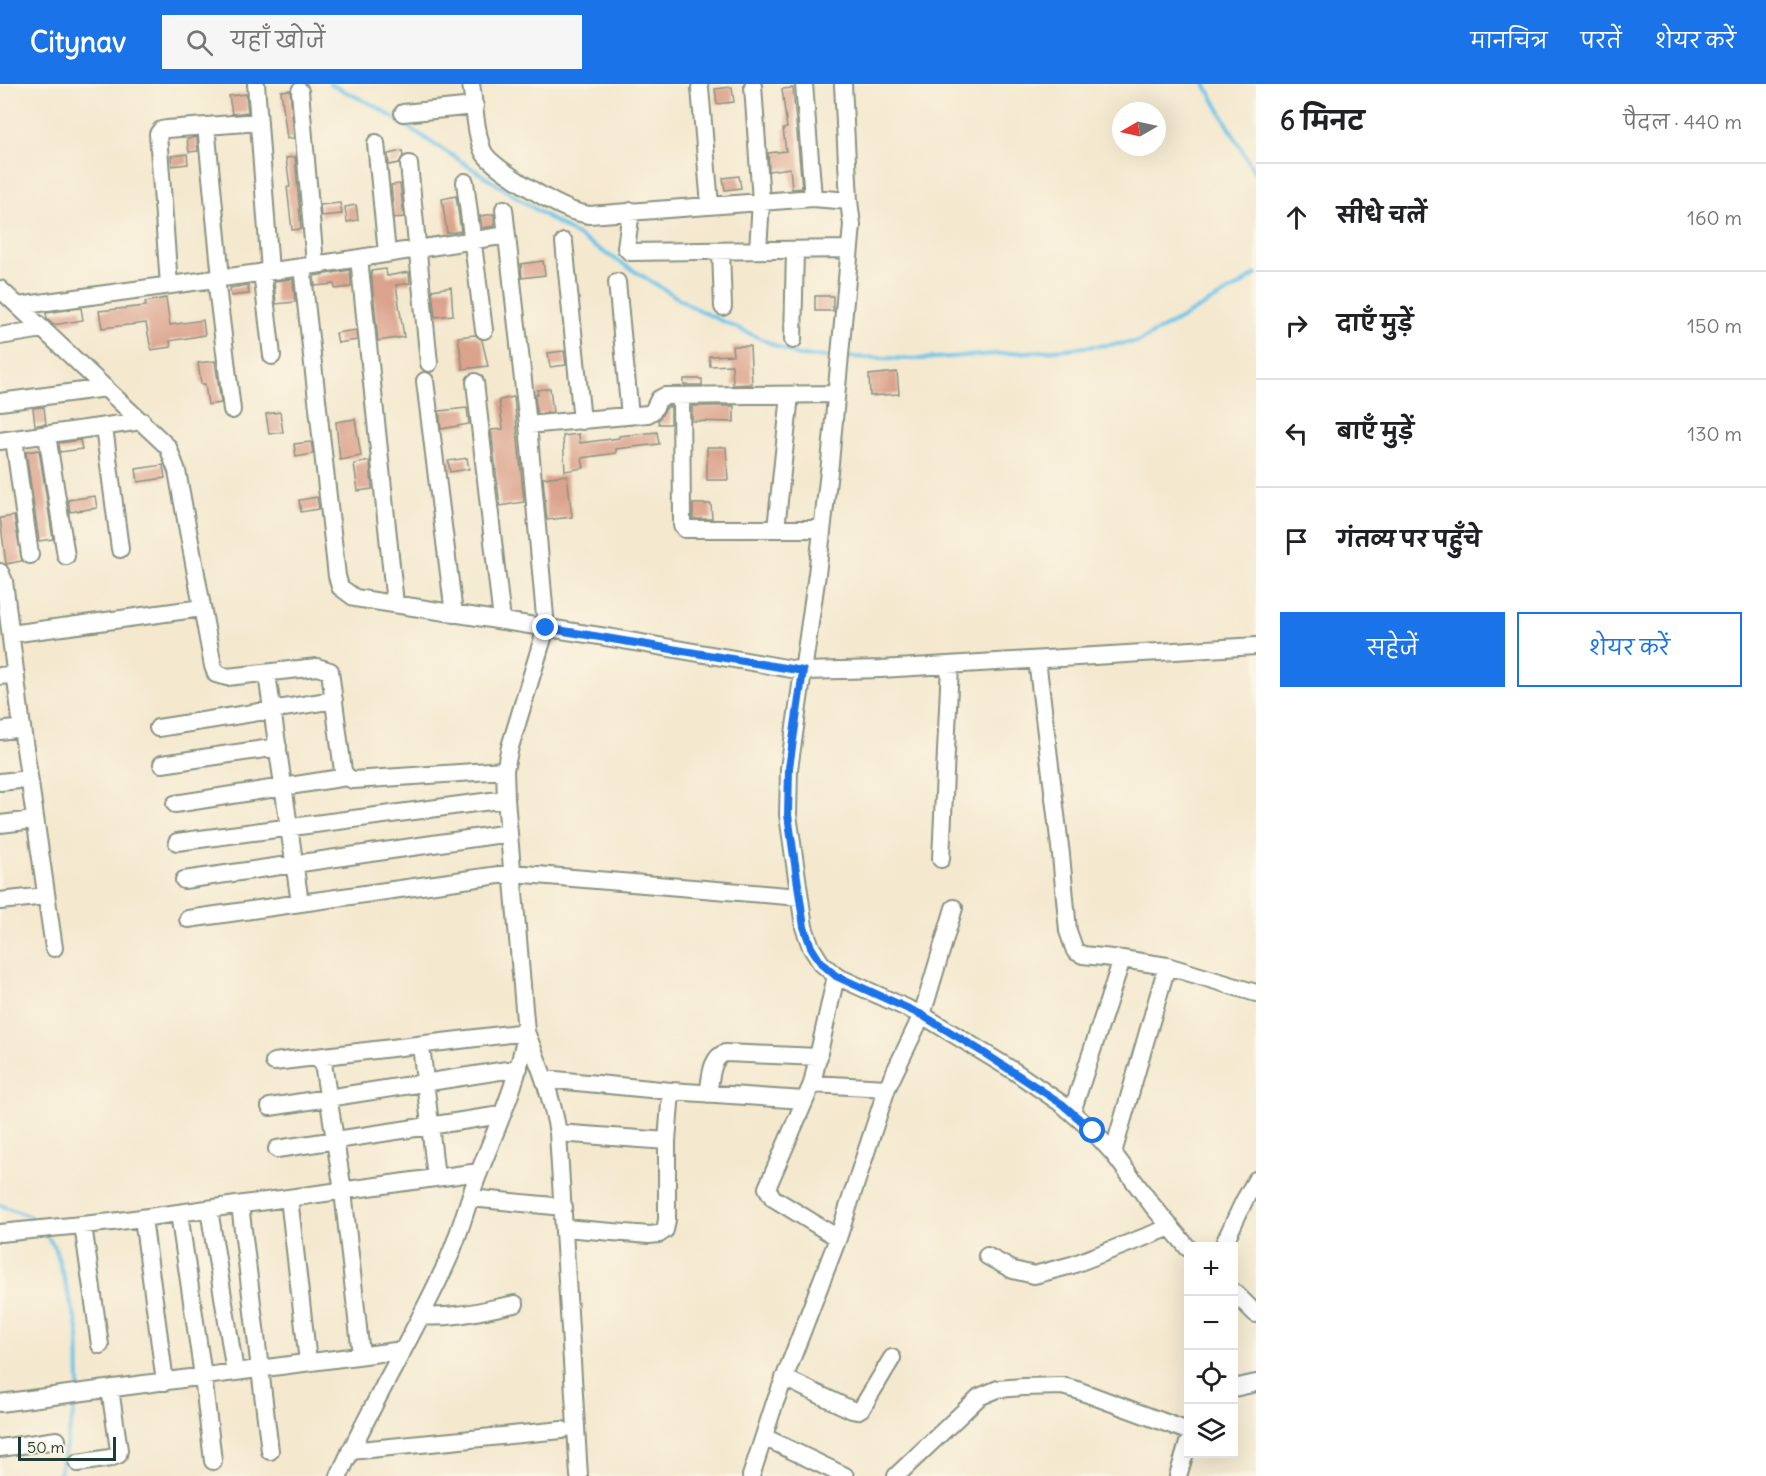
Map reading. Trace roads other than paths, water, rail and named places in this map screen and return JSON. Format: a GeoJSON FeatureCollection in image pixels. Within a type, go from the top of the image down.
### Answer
{"type":"FeatureCollection","features":[{"type":"Feature","properties":{"kind":"street"},"geometry":{"type":"LineString","coordinates":[[256,84],[272,356]]}},
{"type":"Feature","properties":{"kind":"street"},"geometry":{"type":"LineString","coordinates":[[471,84],[484,153],[502,170],[564,208],[577,213],[589,215],[813,198],[849,201]]}},
{"type":"Feature","properties":{"kind":"street"},"geometry":{"type":"LineString","coordinates":[[804,84],[813,198]]}},
{"type":"Feature","properties":{"kind":"street"},"geometry":{"type":"LineString","coordinates":[[843,84],[852,225],[822,529],[787,791],[788,815],[804,927],[811,947],[821,963],[836,976],[922,1015],[1014,1071],[1072,1112],[1113,1153],[1131,1179],[1184,1243]]}},
{"type":"Feature","properties":{"kind":"street"},"geometry":{"type":"LineString","coordinates":[[753,86],[761,201],[758,250]]}},
{"type":"Feature","properties":{"kind":"street"},"geometry":{"type":"LineString","coordinates":[[700,88],[710,205]]}},
{"type":"Feature","properties":{"kind":"street"},"geometry":{"type":"LineString","coordinates":[[300,91],[309,266],[337,576],[340,587],[355,598],[803,671],[950,665],[1256,646]]}},
{"type":"Feature","properties":{"kind":"street"},"geometry":{"type":"LineString","coordinates":[[403,113],[475,106]]}},
{"type":"Feature","properties":{"kind":"street"},"geometry":{"type":"LineString","coordinates":[[169,285],[158,134],[161,130],[166,129],[259,122]]}},
{"type":"Feature","properties":{"kind":"street"},"geometry":{"type":"LineString","coordinates":[[206,126],[232,410]]}},
{"type":"Feature","properties":{"kind":"street"},"geometry":{"type":"LineString","coordinates":[[376,143],[387,253]]}},
{"type":"Feature","properties":{"kind":"street"},"geometry":{"type":"LineString","coordinates":[[409,164],[429,363]]}},
{"type":"Feature","properties":{"kind":"street"},"geometry":{"type":"LineString","coordinates":[[465,182],[484,330]]}},
{"type":"Feature","properties":{"kind":"street"},"geometry":{"type":"LineString","coordinates":[[339,1476],[449,1258],[519,1068],[526,1032],[505,770],[546,628],[528,425],[504,209]]}},
{"type":"Feature","properties":{"kind":"street"},"geometry":{"type":"LineString","coordinates":[[631,212],[626,242],[626,248],[630,252],[849,249]]}},
{"type":"Feature","properties":{"kind":"street"},"geometry":{"type":"LineString","coordinates":[[18,306],[309,266],[507,235]]}},
{"type":"Feature","properties":{"kind":"street"},"geometry":{"type":"LineString","coordinates":[[564,242],[582,421]]}},
{"type":"Feature","properties":{"kind":"street"},"geometry":{"type":"LineString","coordinates":[[793,339],[795,250]]}},
{"type":"Feature","properties":{"kind":"street"},"geometry":{"type":"LineString","coordinates":[[721,251],[723,306]]}},
{"type":"Feature","properties":{"kind":"street"},"geometry":{"type":"LineString","coordinates":[[359,258],[395,604]]}},
{"type":"Feature","properties":{"kind":"street"},"geometry":{"type":"LineString","coordinates":[[616,282],[630,416]]}},
{"type":"Feature","properties":{"kind":"street"},"geometry":{"type":"LineString","coordinates":[[0,289],[168,447],[173,457],[216,674],[226,677],[318,667],[330,671],[343,771],[346,777]]}},
{"type":"Feature","properties":{"kind":"street"},"geometry":{"type":"LineString","coordinates":[[0,336],[43,329]]}},
{"type":"Feature","properties":{"kind":"street"},"geometry":{"type":"LineString","coordinates":[[425,381],[454,614]]}},
{"type":"Feature","properties":{"kind":"street"},"geometry":{"type":"LineString","coordinates":[[475,382],[502,621]]}},
{"type":"Feature","properties":{"kind":"street"},"geometry":{"type":"LineString","coordinates":[[0,402],[106,388]]}},
{"type":"Feature","properties":{"kind":"street"},"geometry":{"type":"LineString","coordinates":[[528,425],[648,414],[653,411],[659,399],[665,396],[836,394]]}},
{"type":"Feature","properties":{"kind":"street"},"geometry":{"type":"LineString","coordinates":[[776,529],[790,395]]}},
{"type":"Feature","properties":{"kind":"street"},"geometry":{"type":"LineString","coordinates":[[681,396],[682,525],[685,529],[822,529]]}},
{"type":"Feature","properties":{"kind":"street"},"geometry":{"type":"LineString","coordinates":[[30,555],[7,440],[142,421]]}},
{"type":"Feature","properties":{"kind":"street"},"geometry":{"type":"LineString","coordinates":[[104,427],[120,549]]}},
{"type":"Feature","properties":{"kind":"street"},"geometry":{"type":"LineString","coordinates":[[46,435],[66,556]]}},
{"type":"Feature","properties":{"kind":"street"},"geometry":{"type":"LineString","coordinates":[[0,572],[4,581],[8,675],[22,728],[54,948]]}},
{"type":"Feature","properties":{"kind":"street"},"geometry":{"type":"LineString","coordinates":[[7,629],[202,608]]}},
{"type":"Feature","properties":{"kind":"street"},"geometry":{"type":"LineString","coordinates":[[1038,660],[1070,942],[1075,951],[1083,955],[1167,966],[1256,993]]}},
{"type":"Feature","properties":{"kind":"street"},"geometry":{"type":"LineString","coordinates":[[941,859],[950,665]]}},
{"type":"Feature","properties":{"kind":"street"},"geometry":{"type":"LineString","coordinates":[[267,674],[300,903]]}},
{"type":"Feature","properties":{"kind":"street"},"geometry":{"type":"LineString","coordinates":[[158,728],[334,700]]}},
{"type":"Feature","properties":{"kind":"street"},"geometry":{"type":"LineString","coordinates":[[0,731],[22,728]]}},
{"type":"Feature","properties":{"kind":"street"},"geometry":{"type":"LineString","coordinates":[[162,764],[278,747]]}},
{"type":"Feature","properties":{"kind":"street"},"geometry":{"type":"LineString","coordinates":[[174,804],[346,777],[353,780],[505,770]]}},
{"type":"Feature","properties":{"kind":"street"},"geometry":{"type":"LineString","coordinates":[[0,782],[29,778]]}},
{"type":"Feature","properties":{"kind":"street"},"geometry":{"type":"LineString","coordinates":[[177,842],[506,799]]}},
{"type":"Feature","properties":{"kind":"street"},"geometry":{"type":"LineString","coordinates":[[0,824],[35,820]]}},
{"type":"Feature","properties":{"kind":"street"},"geometry":{"type":"LineString","coordinates":[[184,880],[509,833]]}},
{"type":"Feature","properties":{"kind":"street"},"geometry":{"type":"LineString","coordinates":[[188,919],[513,873],[800,897]]}},
{"type":"Feature","properties":{"kind":"street"},"geometry":{"type":"LineString","coordinates":[[0,901],[46,896]]}},
{"type":"Feature","properties":{"kind":"street"},"geometry":{"type":"LineString","coordinates":[[752,1476],[784,1378],[838,1238],[887,1088],[922,1015],[954,908]]}},
{"type":"Feature","properties":{"kind":"street"},"geometry":{"type":"LineString","coordinates":[[1072,1112],[1122,959]]}},
{"type":"Feature","properties":{"kind":"street"},"geometry":{"type":"LineString","coordinates":[[1113,1153],[1167,966]]}},
{"type":"Feature","properties":{"kind":"street"},"geometry":{"type":"LineString","coordinates":[[836,976],[812,1084],[767,1188],[773,1198],[838,1238]]}},
{"type":"Feature","properties":{"kind":"street"},"geometry":{"type":"LineString","coordinates":[[274,1062],[526,1032]]}},
{"type":"Feature","properties":{"kind":"street"},"geometry":{"type":"LineString","coordinates":[[526,1032],[553,1104],[558,1133],[579,1476]]}},
{"type":"Feature","properties":{"kind":"street"},"geometry":{"type":"LineString","coordinates":[[421,1045],[432,1126],[436,1178]]}},
{"type":"Feature","properties":{"kind":"street"},"geometry":{"type":"LineString","coordinates":[[708,1094],[714,1061],[718,1055],[725,1053],[819,1057]]}},
{"type":"Feature","properties":{"kind":"street"},"geometry":{"type":"LineString","coordinates":[[322,1057],[343,1191],[361,1355]]}},
{"type":"Feature","properties":{"kind":"street"},"geometry":{"type":"LineString","coordinates":[[270,1107],[519,1068]]}},
{"type":"Feature","properties":{"kind":"street"},"geometry":{"type":"LineString","coordinates":[[545,1079],[804,1100]]}},
{"type":"Feature","properties":{"kind":"street"},"geometry":{"type":"LineString","coordinates":[[812,1084],[887,1088]]}},
{"type":"Feature","properties":{"kind":"street"},"geometry":{"type":"LineString","coordinates":[[564,1228],[649,1235],[659,1234],[665,1230],[667,1141],[672,1091]]}},
{"type":"Feature","properties":{"kind":"street"},"geometry":{"type":"LineString","coordinates":[[277,1149],[501,1115]]}},
{"type":"Feature","properties":{"kind":"street"},"geometry":{"type":"LineString","coordinates":[[558,1133],[667,1141]]}},
{"type":"Feature","properties":{"kind":"street"},"geometry":{"type":"LineString","coordinates":[[0,1233],[66,1228],[479,1172]]}},
{"type":"Feature","properties":{"kind":"street"},"geometry":{"type":"LineString","coordinates":[[1225,1242],[1256,1180]]}},
{"type":"Feature","properties":{"kind":"street"},"geometry":{"type":"LineString","coordinates":[[289,1198],[308,1362]]}},
{"type":"Feature","properties":{"kind":"street"},"geometry":{"type":"LineString","coordinates":[[470,1198],[564,1207]]}},
{"type":"Feature","properties":{"kind":"street"},"geometry":{"type":"LineString","coordinates":[[240,1205],[270,1451]]}},
{"type":"Feature","properties":{"kind":"street"},"geometry":{"type":"LineString","coordinates":[[209,1209],[235,1372]]}},
{"type":"Feature","properties":{"kind":"street"},"geometry":{"type":"LineString","coordinates":[[179,1213],[213,1461]]}},
{"type":"Feature","properties":{"kind":"street"},"geometry":{"type":"LineString","coordinates":[[143,1218],[165,1382]]}},
{"type":"Feature","properties":{"kind":"street"},"geometry":{"type":"LineString","coordinates":[[83,1225],[100,1345]]}},
{"type":"Feature","properties":{"kind":"street"},"geometry":{"type":"LineString","coordinates":[[987,1256],[1013,1270],[1034,1275],[1065,1268],[1171,1227]]}},
{"type":"Feature","properties":{"kind":"street"},"geometry":{"type":"LineString","coordinates":[[1237,1296],[1256,1314]]}},
{"type":"Feature","properties":{"kind":"street"},"geometry":{"type":"LineString","coordinates":[[421,1316],[453,1315],[515,1304]]}},
{"type":"Feature","properties":{"kind":"street"},"geometry":{"type":"LineString","coordinates":[[0,1404],[403,1350]]}},
{"type":"Feature","properties":{"kind":"street"},"geometry":{"type":"LineString","coordinates":[[784,1378],[857,1411],[862,1408],[892,1358]]}},
{"type":"Feature","properties":{"kind":"street"},"geometry":{"type":"LineString","coordinates":[[1238,1387],[1256,1383]]}},
{"type":"Feature","properties":{"kind":"street"},"geometry":{"type":"LineString","coordinates":[[896,1476],[912,1470],[979,1397],[998,1389],[1062,1386],[1184,1430]]}},
{"type":"Feature","properties":{"kind":"street"},"geometry":{"type":"LineString","coordinates":[[78,1463],[118,1455],[110,1389]]}},
{"type":"Feature","properties":{"kind":"street"},"geometry":{"type":"LineString","coordinates":[[350,1451],[562,1430]]}},
{"type":"Feature","properties":{"kind":"street"},"geometry":{"type":"LineString","coordinates":[[764,1437],[845,1476]]}},
{"type":"Feature","properties":{"kind":"street"},"geometry":{"type":"LineString","coordinates":[[0,1448],[57,1440]]}},
{"type":"Feature","properties":{"kind":"street"},"geometry":{"type":"LineString","coordinates":[[1178,1476],[1184,1456]]}},
{"type":"Feature","properties":{"kind":"waterway"},"geometry":{"type":"LineString","coordinates":[[330,84],[377,107],[694,308],[798,356],[836,357]]}},
{"type":"Feature","properties":{"kind":"waterway"},"geometry":{"type":"LineString","coordinates":[[1205,84],[1256,175]]}},
{"type":"Feature","properties":{"kind":"waterway"},"geometry":{"type":"LineString","coordinates":[[844,357],[920,359],[1138,342],[1239,286],[1256,274]]}},
{"type":"Feature","properties":{"kind":"waterway"},"geometry":{"type":"LineString","coordinates":[[0,1205],[29,1216],[36,1224]]}},
{"type":"Feature","properties":{"kind":"waterway"},"geometry":{"type":"LineString","coordinates":[[45,1234],[55,1247],[78,1328],[79,1388]]}},
{"type":"Feature","properties":{"kind":"waterway"},"geometry":{"type":"LineString","coordinates":[[59,1476],[77,1398]]}}]}
